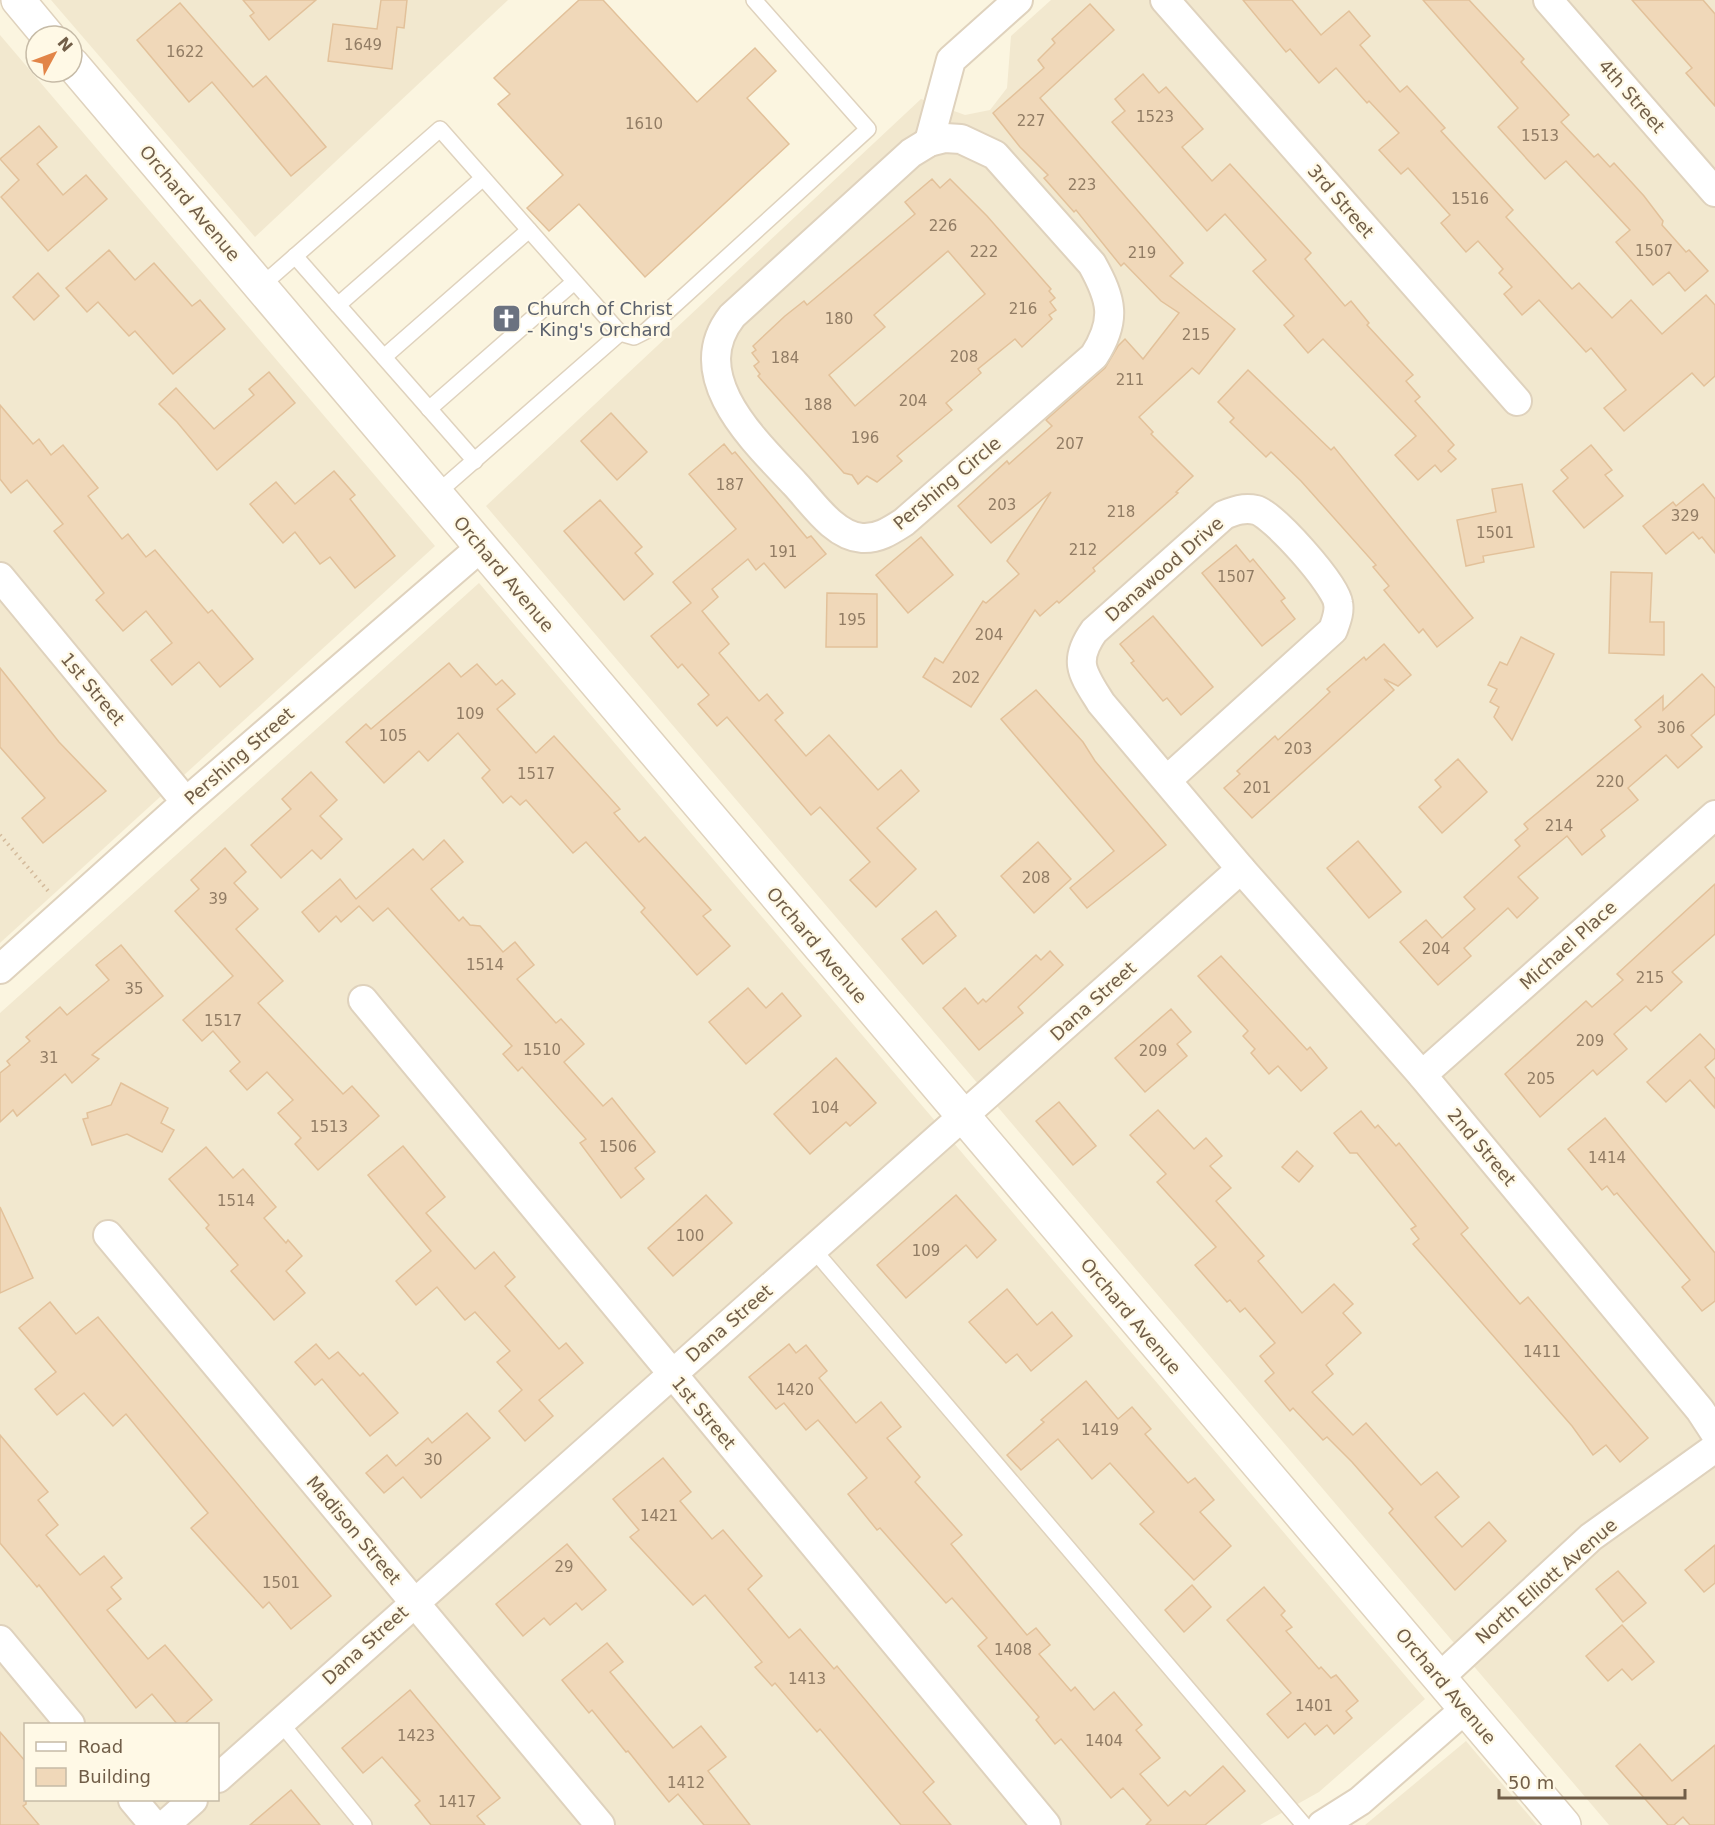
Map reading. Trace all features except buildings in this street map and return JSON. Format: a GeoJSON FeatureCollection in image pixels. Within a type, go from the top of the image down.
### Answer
{"type":"FeatureCollection","features":[{"type":"Feature","properties":{"kind":"street"},"geometry":{"type":"LineString","coordinates":[[18,0],[38,24]]}},
{"type":"Feature","properties":{"kind":"street"},"geometry":{"type":"LineString","coordinates":[[929,141],[951,60],[1018,0]]}},
{"type":"Feature","properties":{"kind":"street","name":"3rd Street"},"geometry":{"type":"LineString","coordinates":[[1165,0],[1517,401]]}},
{"type":"Feature","properties":{"kind":"street","name":"4th Street"},"geometry":{"type":"LineString","coordinates":[[1548,0],[1715,192]]}},
{"type":"Feature","properties":{"kind":"street","name":"Orchard Avenue"},"geometry":{"type":"LineString","coordinates":[[84,78],[962,1118],[1440,1677],[1563,1825]]}},
{"type":"Feature","properties":{"kind":"street","name":"Pershing Circle"},"geometry":{"type":"LineString","coordinates":[[945,138],[961,139],[995,155],[1092,264],[1103,285],[1108,302],[1108,334],[1094,356],[904,522],[883,535],[861,538],[843,531],[823,514],[736,419],[718,373],[718,342],[721,329],[732,316],[911,153],[929,141],[945,138]]}},
{"type":"Feature","properties":{"kind":"street","name":"Danawood Drive"},"geometry":{"type":"LineString","coordinates":[[1167,780],[1333,630],[1338,615],[1338,601],[1329,584],[1270,517],[1256,510],[1240,509],[1224,515],[1094,631],[1083,647],[1081,661],[1084,675],[1101,703],[1241,869]]}},
{"type":"Feature","properties":{"kind":"street","name":"Pershing Street"},"geometry":{"type":"LineString","coordinates":[[0,969],[63,909],[481,547]]}},
{"type":"Feature","properties":{"kind":"street","name":"1st Street"},"geometry":{"type":"LineString","coordinates":[[0,577],[186,802]]}},
{"type":"Feature","properties":{"kind":"street","name":"Michael Place"},"geometry":{"type":"LineString","coordinates":[[1422,1075],[1715,815]]}},
{"type":"Feature","properties":{"kind":"street","name":"Dana Street"},"geometry":{"type":"LineString","coordinates":[[219,1777],[671,1373],[1241,869]]}},
{"type":"Feature","properties":{"kind":"street","name":"2nd Street"},"geometry":{"type":"LineString","coordinates":[[1241,869],[1422,1075],[1700,1410],[1715,1433]]}},
{"type":"Feature","properties":{"kind":"street","name":"1st Street"},"geometry":{"type":"LineString","coordinates":[[363,1000],[1046,1825]]}},
{"type":"Feature","properties":{"kind":"street","name":"Madison Street"},"geometry":{"type":"LineString","coordinates":[[108,1235],[600,1825]]}},
{"type":"Feature","properties":{"kind":"street","name":"North Elliott Avenue"},"geometry":{"type":"LineString","coordinates":[[1440,1677],[1591,1537],[1715,1448]]}},
{"type":"Feature","properties":{"kind":"street"},"geometry":{"type":"LineString","coordinates":[[0,1640],[68,1723]]}},
{"type":"Feature","properties":{"kind":"street"},"geometry":{"type":"LineString","coordinates":[[1322,1825],[1360,1801],[1466,1709]]}},
{"type":"Feature","properties":{"kind":"street"},"geometry":{"type":"LineString","coordinates":[[134,1801],[154,1825]]}},
{"type":"Feature","properties":{"kind":"street"},"geometry":{"type":"LineString","coordinates":[[165,1825],[192,1801]]}},
{"type":"Feature","properties":{"kind":"lane"},"geometry":{"type":"LineString","coordinates":[[261,286],[440,129],[620,333],[634,337],[646,331],[868,129],[754,0]]}},
{"type":"Feature","properties":{"kind":"lane"},"geometry":{"type":"LineString","coordinates":[[338,305],[483,178]]}},
{"type":"Feature","properties":{"kind":"lane"},"geometry":{"type":"LineString","coordinates":[[384,357],[529,230]]}},
{"type":"Feature","properties":{"kind":"lane"},"geometry":{"type":"LineString","coordinates":[[295,256],[475,461]]}},
{"type":"Feature","properties":{"kind":"lane"},"geometry":{"type":"LineString","coordinates":[[429,409],[574,282]]}},
{"type":"Feature","properties":{"kind":"lane"},"geometry":{"type":"LineString","coordinates":[[436,494],[620,333]]}},
{"type":"Feature","properties":{"kind":"lane"},"geometry":{"type":"LineString","coordinates":[[813,1249],[1304,1825]]}},
{"type":"Feature","properties":{"kind":"lane"},"geometry":{"type":"LineString","coordinates":[[279,1722],[364,1825]]}},
{"type":"Feature","properties":{"kind":"path"},"geometry":{"type":"LineString","coordinates":[[0,835],[63,909]]}},
{"type":"Feature","properties":{"kind":"shaded area"},"geometry":{"type":"Polygon","coordinates":[[[51,0],[508,0],[255,237],[84,38],[84,24],[72,24],[51,0]]]}},
{"type":"Feature","properties":{"kind":"shaded area"},"geometry":{"type":"Polygon","coordinates":[[[1051,0],[1715,0],[1715,1825],[1609,1825],[486,506],[921,99],[965,115],[990,110],[1007,88],[1011,36],[1051,0]]]}},
{"type":"Feature","properties":{"kind":"shaded area"},"geometry":{"type":"Polygon","coordinates":[[[0,35],[24,63],[24,84],[42,84],[435,546],[0,943],[0,35]]]}},
{"type":"Feature","properties":{"kind":"shaded area"},"geometry":{"type":"Polygon","coordinates":[[[479,583],[1425,1699],[1319,1792],[1260,1825],[0,1825],[0,1013],[479,583]]]}},
{"type":"Feature","properties":{"kind":"shaded area"},"geometry":{"type":"Polygon","coordinates":[[[1466,1741],[1537,1825],[1365,1825],[1466,1741]]]}},
{"type":"Feature","properties":{"kind":"place","name":"Church of Christ - King's Orchard"},"geometry":{"type":"Point","coordinates":[506,318]}}]}
